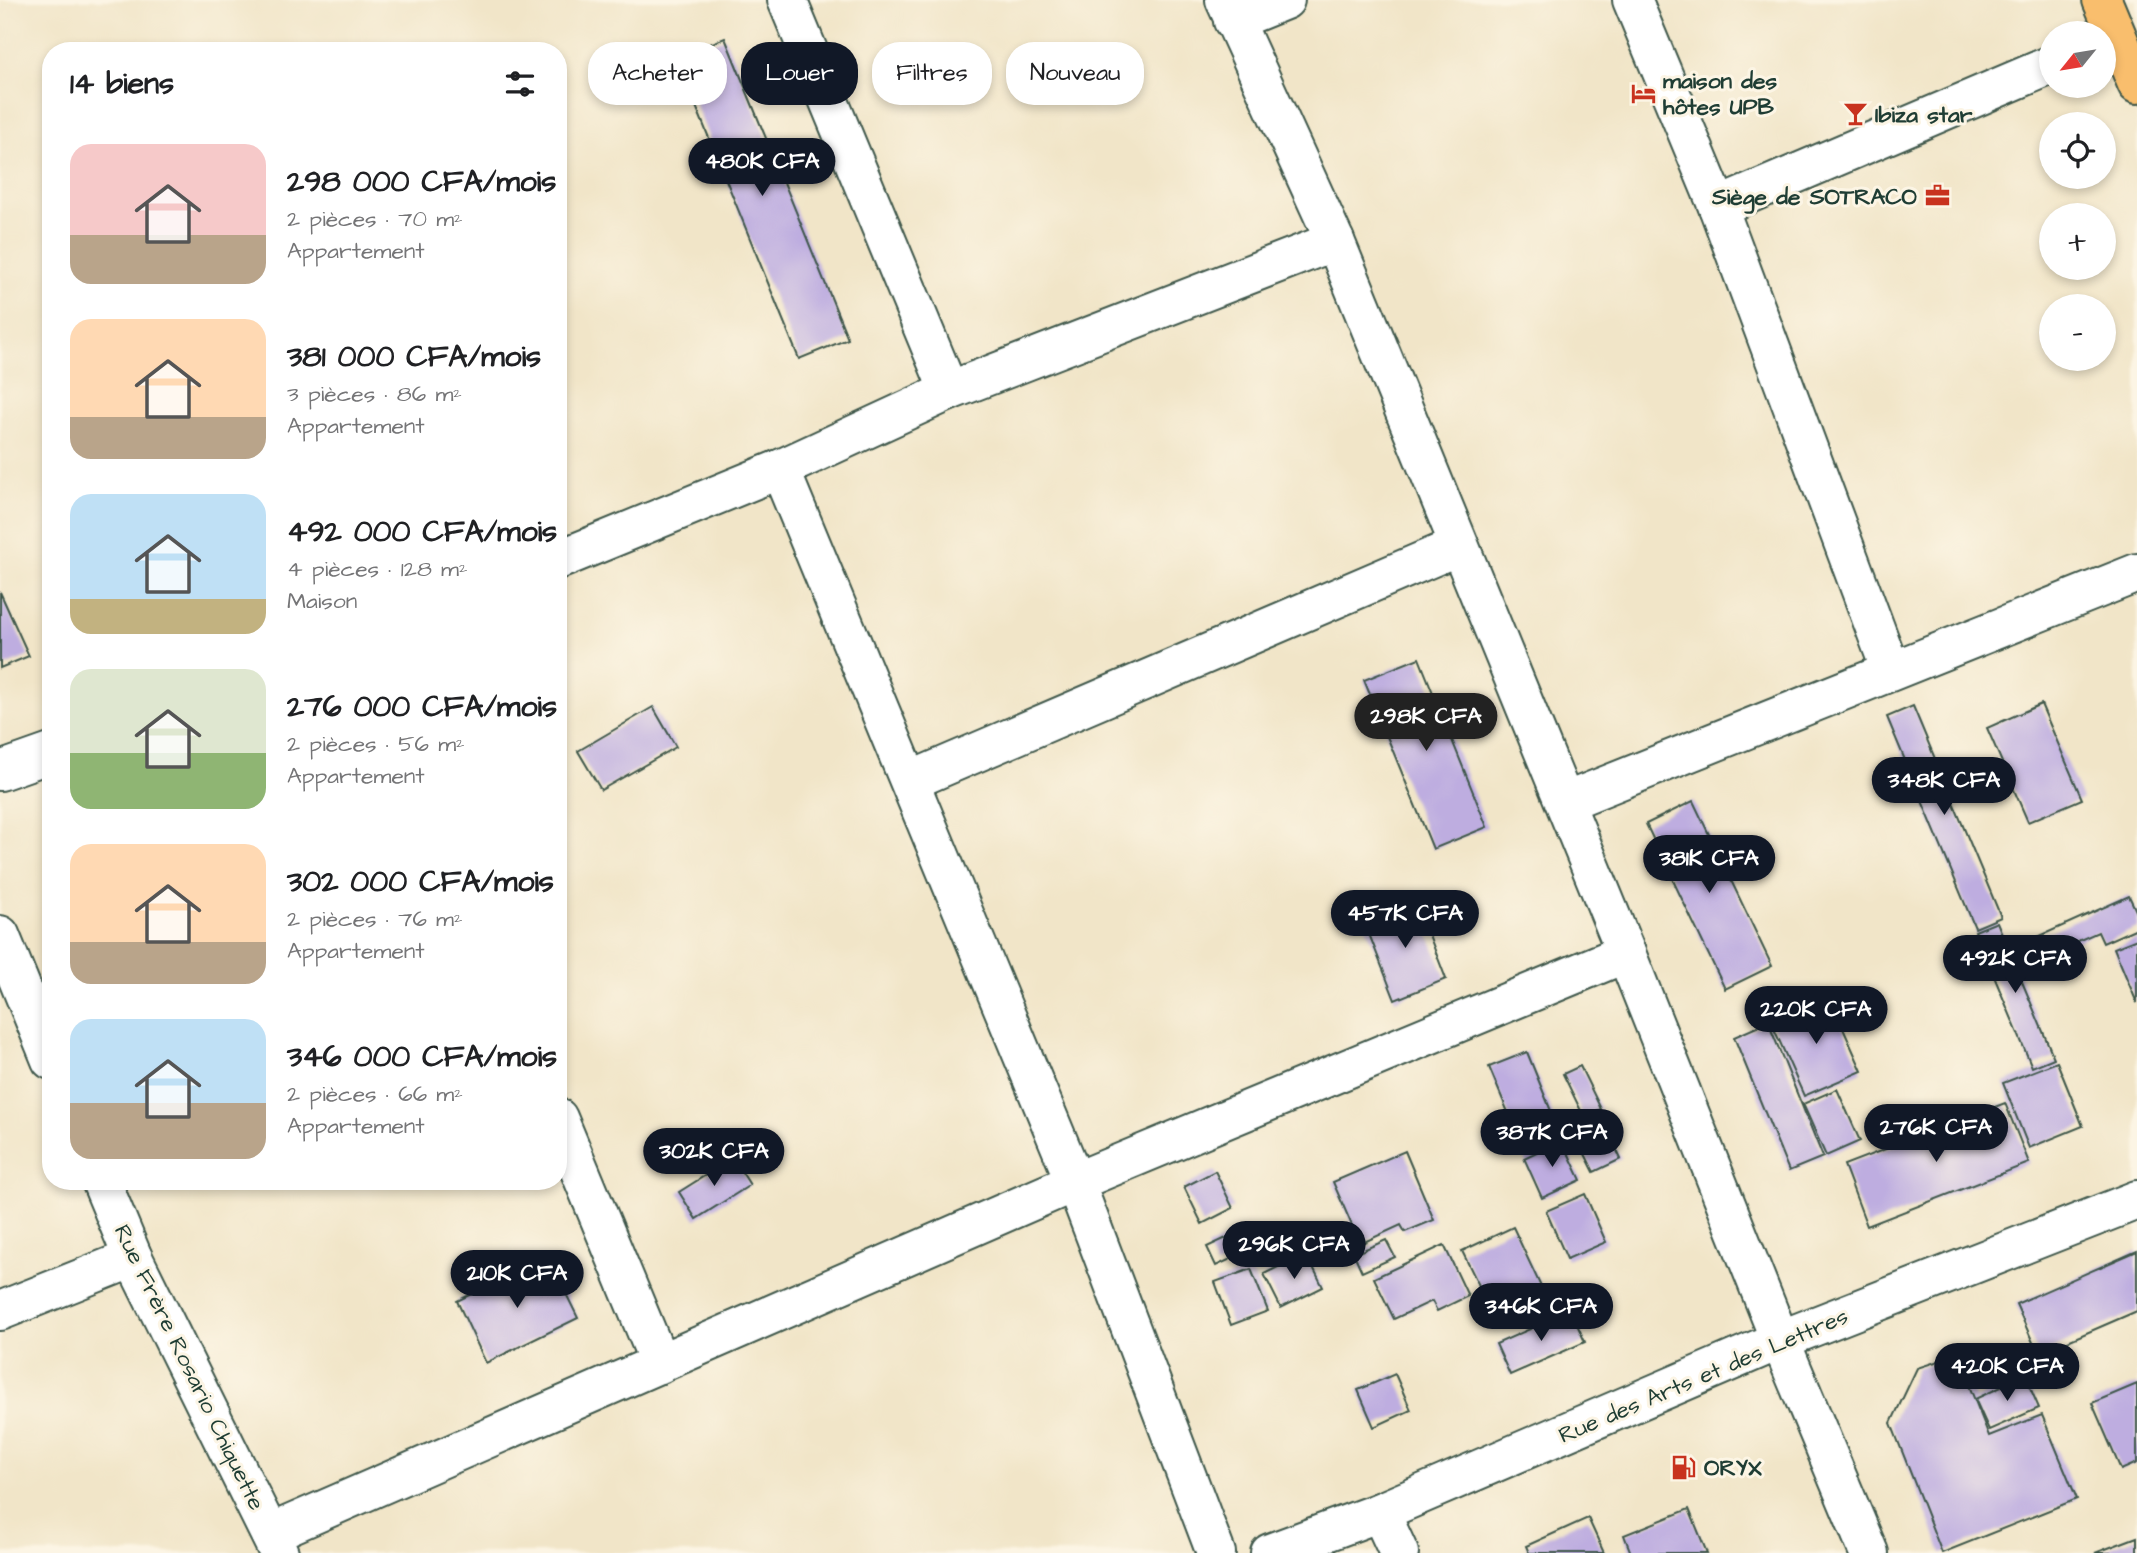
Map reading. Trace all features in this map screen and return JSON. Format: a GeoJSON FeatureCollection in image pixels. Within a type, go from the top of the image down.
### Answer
{"type":"FeatureCollection","features":[{"type":"Feature","properties":{"kind":"main road"},"geometry":{"type":"LineString","coordinates":[[2102,0],[2107,21]]}},
{"type":"Feature","properties":{"kind":"main road"},"geometry":{"type":"LineString","coordinates":[[2116,48],[2137,84]]}},
{"type":"Feature","properties":{"kind":"street"},"geometry":{"type":"LineString","coordinates":[[787,0],[949,391]]}},
{"type":"Feature","properties":{"kind":"street"},"geometry":{"type":"LineString","coordinates":[[1285,0],[1229,10],[1335,241],[1565,802],[1780,1340],[1869,1553]]}},
{"type":"Feature","properties":{"kind":"street"},"geometry":{"type":"LineString","coordinates":[[1632,0],[1718,207],[1891,671]]}},
{"type":"Feature","properties":{"kind":"street"},"geometry":{"type":"LineString","coordinates":[[1718,207],[2039,70]]}},
{"type":"Feature","properties":{"kind":"street"},"geometry":{"type":"LineString","coordinates":[[567,556],[780,469],[949,391],[1335,241]]}},
{"type":"Feature","properties":{"kind":"street"},"geometry":{"type":"LineString","coordinates":[[780,469],[1075,1182],[1216,1553]]}},
{"type":"Feature","properties":{"kind":"street"},"geometry":{"type":"LineString","coordinates":[[910,781],[1458,546]]}},
{"type":"Feature","properties":{"kind":"street"},"geometry":{"type":"LineString","coordinates":[[1565,802],[2137,573]]}},
{"type":"Feature","properties":{"kind":"street"},"geometry":{"type":"LineString","coordinates":[[0,771],[42,756]]}},
{"type":"Feature","properties":{"kind":"street"},"geometry":{"type":"LineString","coordinates":[[1,943],[42,1038]]}},
{"type":"Feature","properties":{"kind":"street"},"geometry":{"type":"LineString","coordinates":[[275,1543],[660,1364],[1075,1182],[1626,953]]}},
{"type":"Feature","properties":{"kind":"street"},"geometry":{"type":"LineString","coordinates":[[567,1140],[660,1364]]}},
{"type":"Feature","properties":{"kind":"street","name":"Rue Frère Rosario Chiquette"},"geometry":{"type":"LineString","coordinates":[[105,1190],[133,1258],[275,1543]]}},
{"type":"Feature","properties":{"kind":"street","name":"Rue des Arts et des Lettres"},"geometry":{"type":"LineString","coordinates":[[1270,1553],[1380,1512],[1780,1340],[2137,1200]]}},
{"type":"Feature","properties":{"kind":"street"},"geometry":{"type":"LineString","coordinates":[[0,1311],[133,1258]]}},
{"type":"Feature","properties":{"kind":"street"},"geometry":{"type":"LineString","coordinates":[[1380,1512],[1399,1553]]}},
{"type":"Feature","properties":{"kind":"building"},"geometry":{"type":"Polygon","coordinates":[[[727,43],[741,77],[741,105],[752,105],[848,339],[799,359],[696,105],[727,105],[727,43]]]}},
{"type":"Feature","properties":{"kind":"building"},"geometry":{"type":"Polygon","coordinates":[[[0,592],[29,656],[0,668],[0,592]]]}},
{"type":"Feature","properties":{"kind":"building"},"geometry":{"type":"Polygon","coordinates":[[[1419,658],[1487,827],[1433,849],[1364,680],[1419,658]]]}},
{"type":"Feature","properties":{"kind":"building"},"geometry":{"type":"Polygon","coordinates":[[[2041,704],[2082,799],[2028,822],[1987,728],[2041,704]]]}},
{"type":"Feature","properties":{"kind":"building"},"geometry":{"type":"Polygon","coordinates":[[[1913,706],[2001,917],[1975,928],[1887,717],[1913,706]]]}},
{"type":"Feature","properties":{"kind":"building"},"geometry":{"type":"Polygon","coordinates":[[[653,707],[676,747],[601,790],[578,751],[653,707]]]}},
{"type":"Feature","properties":{"kind":"building"},"geometry":{"type":"Polygon","coordinates":[[[1693,801],[1772,966],[1725,989],[1646,824],[1693,801]]]}},
{"type":"Feature","properties":{"kind":"building"},"geometry":{"type":"Polygon","coordinates":[[[2129,896],[2137,913],[2137,928],[2103,943],[2098,932],[2030,962],[2022,944],[2129,896]]]}},
{"type":"Feature","properties":{"kind":"building"},"geometry":{"type":"Polygon","coordinates":[[[1416,901],[1446,979],[1395,1000],[1364,921],[1416,901]]]}},
{"type":"Feature","properties":{"kind":"building"},"geometry":{"type":"Polygon","coordinates":[[[1997,922],[2054,1058],[2032,1067],[1975,931],[1997,922]]]}},
{"type":"Feature","properties":{"kind":"building"},"geometry":{"type":"Polygon","coordinates":[[[2137,939],[2137,1003],[2114,948],[2137,939]]]}},
{"type":"Feature","properties":{"kind":"building"},"geometry":{"type":"Polygon","coordinates":[[[1829,997],[1862,1071],[1804,1096],[1771,1022],[1829,997]]]}},
{"type":"Feature","properties":{"kind":"building"},"geometry":{"type":"Polygon","coordinates":[[[1768,1022],[1823,1157],[1789,1171],[1734,1037],[1768,1022]]]}},
{"type":"Feature","properties":{"kind":"building"},"geometry":{"type":"Polygon","coordinates":[[[1527,1052],[1560,1133],[1523,1148],[1489,1067],[1527,1052]]]}},
{"type":"Feature","properties":{"kind":"building"},"geometry":{"type":"Polygon","coordinates":[[[2057,1062],[2083,1126],[2029,1148],[2003,1083],[2057,1062]]]}},
{"type":"Feature","properties":{"kind":"building"},"geometry":{"type":"Polygon","coordinates":[[[1580,1066],[1601,1109],[1584,1117],[1563,1074],[1580,1066]]]}},
{"type":"Feature","properties":{"kind":"building"},"geometry":{"type":"Polygon","coordinates":[[[1837,1089],[1860,1141],[1826,1156],[1803,1104],[1837,1089]]]}},
{"type":"Feature","properties":{"kind":"building"},"geometry":{"type":"Polygon","coordinates":[[[2005,1103],[2029,1163],[1867,1226],[1844,1165],[2005,1103]]]}},
{"type":"Feature","properties":{"kind":"building"},"geometry":{"type":"Polygon","coordinates":[[[1608,1132],[1621,1159],[1594,1172],[1581,1146],[1608,1132]]]}},
{"type":"Feature","properties":{"kind":"building"},"geometry":{"type":"Polygon","coordinates":[[[1562,1140],[1581,1180],[1542,1198],[1524,1158],[1562,1140]]]}},
{"type":"Feature","properties":{"kind":"building"},"geometry":{"type":"Polygon","coordinates":[[[1405,1151],[1434,1220],[1405,1232],[1401,1225],[1360,1244],[1333,1182],[1405,1151]]]}},
{"type":"Feature","properties":{"kind":"building"},"geometry":{"type":"Polygon","coordinates":[[[733,1158],[750,1185],[696,1219],[679,1192],[733,1158]]]}},
{"type":"Feature","properties":{"kind":"building"},"geometry":{"type":"Polygon","coordinates":[[[1215,1171],[1233,1208],[1202,1224],[1184,1187],[1215,1171]]]}},
{"type":"Feature","properties":{"kind":"building"},"geometry":{"type":"Polygon","coordinates":[[[1585,1194],[1606,1242],[1567,1259],[1546,1211],[1585,1194]]]}},
{"type":"Feature","properties":{"kind":"building"},"geometry":{"type":"Polygon","coordinates":[[[1513,1227],[1542,1289],[1492,1312],[1462,1251],[1513,1227]]]}},
{"type":"Feature","properties":{"kind":"building"},"geometry":{"type":"Polygon","coordinates":[[[1239,1232],[1248,1251],[1216,1266],[1207,1247],[1239,1232]]]}},
{"type":"Feature","properties":{"kind":"building"},"geometry":{"type":"Polygon","coordinates":[[[1386,1240],[1395,1257],[1362,1272],[1354,1254],[1386,1240]]]}},
{"type":"Feature","properties":{"kind":"building"},"geometry":{"type":"Polygon","coordinates":[[[1444,1245],[1468,1296],[1437,1311],[1432,1301],[1394,1319],[1374,1278],[1444,1245]]]}},
{"type":"Feature","properties":{"kind":"building"},"geometry":{"type":"Polygon","coordinates":[[[2137,1251],[2137,1311],[2038,1354],[2016,1304],[2137,1251]]]}},
{"type":"Feature","properties":{"kind":"building"},"geometry":{"type":"Polygon","coordinates":[[[1306,1253],[1323,1287],[1281,1308],[1264,1274],[1306,1253]]]}},
{"type":"Feature","properties":{"kind":"building"},"geometry":{"type":"Polygon","coordinates":[[[548,1257],[578,1318],[486,1363],[457,1301],[548,1257]]]}},
{"type":"Feature","properties":{"kind":"building"},"geometry":{"type":"Polygon","coordinates":[[[1251,1269],[1268,1311],[1231,1325],[1215,1282],[1251,1269]]]}},
{"type":"Feature","properties":{"kind":"building"},"geometry":{"type":"Polygon","coordinates":[[[1571,1311],[1585,1342],[1510,1375],[1496,1344],[1571,1311]]]}},
{"type":"Feature","properties":{"kind":"building"},"geometry":{"type":"Polygon","coordinates":[[[1957,1355],[1989,1436],[2042,1415],[2077,1499],[1942,1553],[1891,1423],[1917,1368],[1957,1355]]]}},
{"type":"Feature","properties":{"kind":"building"},"geometry":{"type":"Polygon","coordinates":[[[1395,1374],[1411,1410],[1374,1427],[1358,1390],[1395,1374]]]}},
{"type":"Feature","properties":{"kind":"building"},"geometry":{"type":"Polygon","coordinates":[[[2025,1376],[2039,1408],[1989,1430],[1975,1399],[2025,1376]]]}},
{"type":"Feature","properties":{"kind":"building"},"geometry":{"type":"Polygon","coordinates":[[[2137,1384],[2137,1463],[2121,1470],[2092,1403],[2137,1384]]]}},
{"type":"Feature","properties":{"kind":"building"},"geometry":{"type":"Polygon","coordinates":[[[1689,1509],[1707,1553],[1631,1553],[1624,1535],[1689,1509]]]}},
{"type":"Feature","properties":{"kind":"building"},"geometry":{"type":"Polygon","coordinates":[[[1588,1518],[1604,1553],[1529,1553],[1526,1546],[1588,1518]]]}},
{"type":"Feature","properties":{"kind":"building"},"geometry":{"type":"Polygon","coordinates":[[[2137,1537],[2137,1553],[2095,1553],[2137,1537]]]}},
{"type":"Feature","properties":{"kind":"place","name":"maison des hôtes UPB"},"geometry":{"type":"Point","coordinates":[1643,93]}},
{"type":"Feature","properties":{"kind":"place","name":"Ibiza star"},"geometry":{"type":"Point","coordinates":[1855,114]}},
{"type":"Feature","properties":{"kind":"place","name":"Siège de SOTRACO"},"geometry":{"type":"Point","coordinates":[1937,196]}},
{"type":"Feature","properties":{"kind":"place","name":"ORYX"},"geometry":{"type":"Point","coordinates":[1684,1467]}}]}
